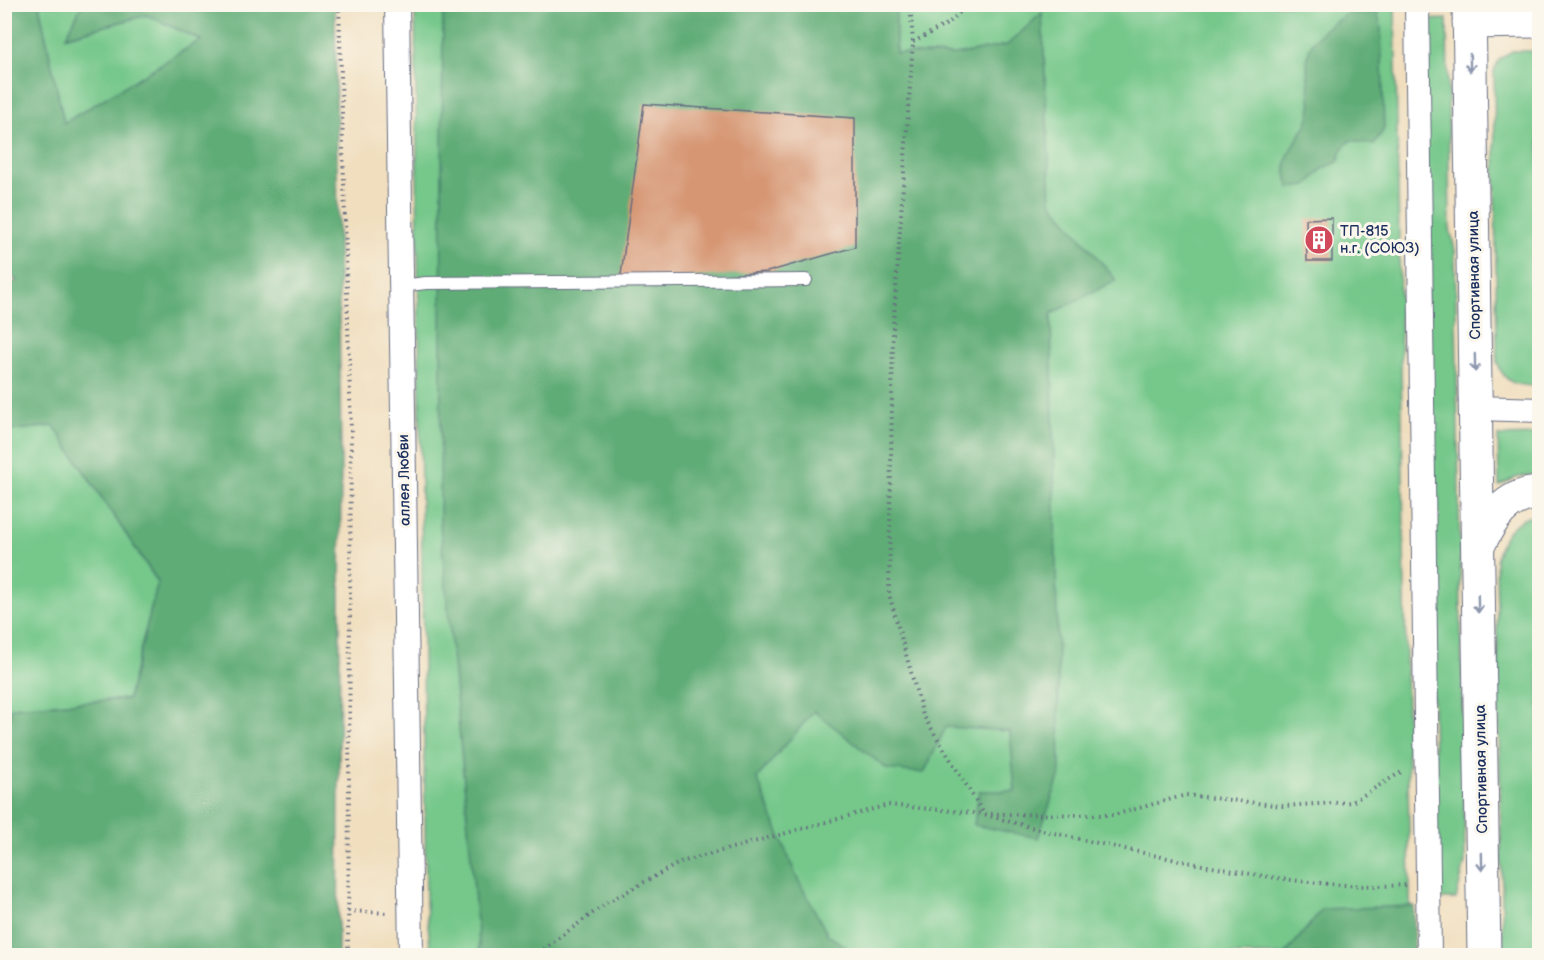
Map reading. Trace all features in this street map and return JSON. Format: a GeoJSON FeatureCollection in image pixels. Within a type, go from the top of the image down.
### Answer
{"type":"FeatureCollection","features":[{"type":"Feature","properties":{"kind":"main road"},"geometry":{"type":"LineString","coordinates":[[1469,13],[1539,21]]}},
{"type":"Feature","properties":{"kind":"main road","name":"Спортивная улица"},"geometry":{"type":"LineString","coordinates":[[1469,13],[1484,956]]}},
{"type":"Feature","properties":{"kind":"main road","name":"Спортивная улица"},"geometry":{"type":"LineString","coordinates":[[1478,546],[1492,517],[1511,501],[1539,493]]}},
{"type":"Feature","properties":{"kind":"street","name":"аллея Любви"},"geometry":{"type":"LineString","coordinates":[[397,4],[411,956]]}},
{"type":"Feature","properties":{"kind":"street"},"geometry":{"type":"LineString","coordinates":[[1417,4],[1429,956]]}},
{"type":"Feature","properties":{"kind":"street"},"geometry":{"type":"LineString","coordinates":[[1476,408],[1539,410]]}},
{"type":"Feature","properties":{"kind":"lane"},"geometry":{"type":"LineString","coordinates":[[401,285],[806,280]]}},
{"type":"Feature","properties":{"kind":"path"},"geometry":{"type":"LineString","coordinates":[[339,4],[351,431],[348,956]]}},
{"type":"Feature","properties":{"kind":"path"},"geometry":{"type":"LineString","coordinates":[[910,4],[913,42],[892,331],[889,594],[923,715],[984,814],[1047,833],[1248,874],[1390,886],[1428,884]]}},
{"type":"Feature","properties":{"kind":"path"},"geometry":{"type":"LineString","coordinates":[[913,42],[947,24],[969,4]]}},
{"type":"Feature","properties":{"kind":"path"},"geometry":{"type":"LineString","coordinates":[[534,956],[608,902],[681,862],[888,805],[984,814],[1113,815],[1185,795],[1283,806],[1352,802],[1405,771],[1427,765]]}},
{"type":"Feature","properties":{"kind":"green space"},"geometry":{"type":"Polygon","coordinates":[[[5,4],[39,5],[64,123],[201,40],[147,15],[66,36],[82,5],[335,5],[341,456],[338,955],[5,955],[4,738],[12,707],[128,699],[158,582],[54,426],[5,431],[5,288],[17,280],[4,274],[5,4]]]}},
{"type":"Feature","properties":{"kind":"green space"},"geometry":{"type":"Polygon","coordinates":[[[39,5],[82,5],[67,36],[147,15],[201,40],[64,124],[39,5]]]}},
{"type":"Feature","properties":{"kind":"green space"},"geometry":{"type":"Polygon","coordinates":[[[415,5],[1395,5],[1411,955],[431,955],[426,905],[415,5]]]}},
{"type":"Feature","properties":{"kind":"green space"},"geometry":{"type":"Polygon","coordinates":[[[443,5],[896,5],[896,53],[955,55],[1007,45],[1042,13],[1051,202],[1116,280],[1051,314],[1060,775],[1038,838],[974,825],[979,791],[1015,791],[1010,731],[946,727],[924,773],[887,769],[814,711],[757,778],[796,876],[828,935],[852,951],[837,956],[480,955],[440,523],[443,5]]]}},
{"type":"Feature","properties":{"kind":"green space"},"geometry":{"type":"Polygon","coordinates":[[[1349,12],[1377,12],[1381,26],[1384,129],[1374,145],[1351,140],[1343,148],[1338,162],[1323,168],[1307,186],[1290,188],[1286,176],[1288,157],[1306,125],[1311,109],[1307,66],[1309,50],[1321,33],[1349,12]]]}},
{"type":"Feature","properties":{"kind":"green space"},"geometry":{"type":"Polygon","coordinates":[[[1447,19],[1450,229],[1455,250],[1465,862],[1456,899],[1436,899],[1422,20],[1447,19]]]}},
{"type":"Feature","properties":{"kind":"green space"},"geometry":{"type":"Polygon","coordinates":[[[1512,51],[1539,51],[1539,386],[1513,383],[1500,370],[1497,362],[1494,71],[1499,60],[1512,51]]]}},
{"type":"Feature","properties":{"kind":"green space"},"geometry":{"type":"Polygon","coordinates":[[[54,426],[158,582],[128,699],[12,707],[5,738],[5,431],[54,426]]]}},
{"type":"Feature","properties":{"kind":"green space"},"geometry":{"type":"Polygon","coordinates":[[[1539,435],[1539,473],[1515,478],[1499,486],[1498,436],[1539,435]]]}},
{"type":"Feature","properties":{"kind":"green space"},"geometry":{"type":"Polygon","coordinates":[[[1539,514],[1539,955],[1503,955],[1496,560],[1501,543],[1510,529],[1522,520],[1539,514]]]}},
{"type":"Feature","properties":{"kind":"green space"},"geometry":{"type":"Polygon","coordinates":[[[1414,906],[1414,955],[1285,955],[1322,909],[1414,906]]]}},
{"type":"Feature","properties":{"kind":"building"},"geometry":{"type":"Polygon","coordinates":[[[644,104],[855,118],[855,247],[767,272],[620,282],[644,104]]]}},
{"type":"Feature","properties":{"kind":"building","name":"ТП-815 н.г. (СОЮЗ)"},"geometry":{"type":"Polygon","coordinates":[[[1332,218],[1332,261],[1307,261],[1306,219],[1332,218]]]}},
{"type":"Feature","properties":{"kind":"place","name":"ТП-815 н.г. (СОЮЗ)"},"geometry":{"type":"Point","coordinates":[1319,240]}}]}
